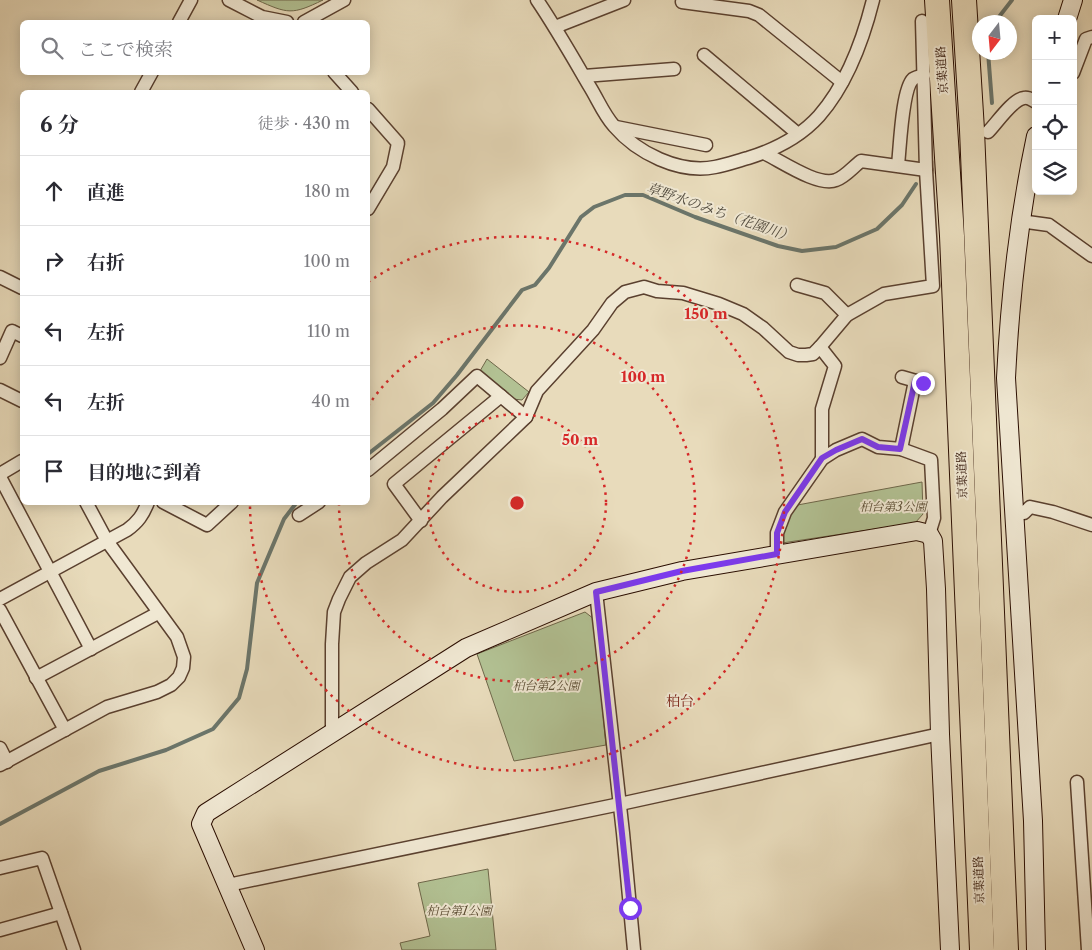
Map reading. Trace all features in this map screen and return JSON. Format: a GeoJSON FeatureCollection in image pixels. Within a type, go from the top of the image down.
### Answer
{"type":"FeatureCollection","features":[{"type":"Feature","properties":{"kind":"highway","name":"京葉道路"},"geometry":{"type":"LineString","coordinates":[[938,0],[951,226],[982,950]]}},
{"type":"Feature","properties":{"kind":"highway","name":"京葉道路"},"geometry":{"type":"LineString","coordinates":[[964,0],[972,130],[1006,950]]}},
{"type":"Feature","properties":{"kind":"street"},"geometry":{"type":"LineString","coordinates":[[180,20],[191,0]]}},
{"type":"Feature","properties":{"kind":"street"},"geometry":{"type":"LineString","coordinates":[[229,0],[262,17],[277,20]]}},
{"type":"Feature","properties":{"kind":"street"},"geometry":{"type":"LineString","coordinates":[[308,20],[344,0]]}},
{"type":"Feature","properties":{"kind":"street"},"geometry":{"type":"LineString","coordinates":[[537,0],[614,126],[652,157],[682,166],[714,167],[764,153],[798,134],[818,117],[842,82],[861,39],[873,0]]}},
{"type":"Feature","properties":{"kind":"street"},"geometry":{"type":"LineString","coordinates":[[555,27],[624,0]]}},
{"type":"Feature","properties":{"kind":"street"},"geometry":{"type":"LineString","coordinates":[[1068,15],[1072,0]]}},
{"type":"Feature","properties":{"kind":"street"},"geometry":{"type":"LineString","coordinates":[[682,2],[759,14],[842,82]]}},
{"type":"Feature","properties":{"kind":"street"},"geometry":{"type":"LineString","coordinates":[[332,734],[334,612],[350,577],[357,570],[402,540],[442,497],[526,418],[537,391],[593,330],[612,303],[625,292],[644,287],[657,291],[683,293],[744,314],[763,328],[789,352],[798,355],[813,354],[847,315],[884,294],[933,286],[926,170],[922,21]]}},
{"type":"Feature","properties":{"kind":"street"},"geometry":{"type":"LineString","coordinates":[[1077,63],[1086,39],[1092,37]]}},
{"type":"Feature","properties":{"kind":"street"},"geometry":{"type":"LineString","coordinates":[[704,55],[798,134]]}},
{"type":"Feature","properties":{"kind":"street"},"geometry":{"type":"LineString","coordinates":[[584,76],[674,69]]}},
{"type":"Feature","properties":{"kind":"street"},"geometry":{"type":"LineString","coordinates":[[142,90],[150,75]]}},
{"type":"Feature","properties":{"kind":"street"},"geometry":{"type":"LineString","coordinates":[[337,75],[350,90]]}},
{"type":"Feature","properties":{"kind":"street"},"geometry":{"type":"LineString","coordinates":[[898,165],[909,84],[914,78],[924,76]]}},
{"type":"Feature","properties":{"kind":"street"},"geometry":{"type":"LineString","coordinates":[[988,132],[1022,98],[1032,100]]}},
{"type":"Feature","properties":{"kind":"street"},"geometry":{"type":"LineString","coordinates":[[370,112],[398,143],[393,167],[370,206]]}},
{"type":"Feature","properties":{"kind":"street"},"geometry":{"type":"LineString","coordinates":[[614,126],[706,145]]}},
{"type":"Feature","properties":{"kind":"street"},"geometry":{"type":"LineString","coordinates":[[1033,150],[1024,192],[1008,320],[1006,378],[1033,821],[1036,950]]}},
{"type":"Feature","properties":{"kind":"street"},"geometry":{"type":"LineString","coordinates":[[764,153],[822,181],[835,181],[845,175],[860,161],[926,170]]}},
{"type":"Feature","properties":{"kind":"street"},"geometry":{"type":"LineString","coordinates":[[1020,221],[1050,225],[1092,256]]}},
{"type":"Feature","properties":{"kind":"street"},"geometry":{"type":"LineString","coordinates":[[0,276],[20,287]]}},
{"type":"Feature","properties":{"kind":"street"},"geometry":{"type":"LineString","coordinates":[[797,285],[825,293],[847,315]]}},
{"type":"Feature","properties":{"kind":"street"},"geometry":{"type":"LineString","coordinates":[[0,358],[12,331],[20,335]]}},
{"type":"Feature","properties":{"kind":"street"},"geometry":{"type":"LineString","coordinates":[[820,347],[835,366],[822,409],[822,458]]}},
{"type":"Feature","properties":{"kind":"street"},"geometry":{"type":"LineString","coordinates":[[370,468],[442,409],[477,376],[526,418]]}},
{"type":"Feature","properties":{"kind":"street"},"geometry":{"type":"LineString","coordinates":[[900,449],[919,382],[902,377]]}},
{"type":"Feature","properties":{"kind":"street"},"geometry":{"type":"LineString","coordinates":[[0,390],[20,399]]}},
{"type":"Feature","properties":{"kind":"street"},"geometry":{"type":"LineString","coordinates":[[421,521],[394,484],[501,396]]}},
{"type":"Feature","properties":{"kind":"street"},"geometry":{"type":"LineString","coordinates":[[777,554],[777,533],[785,512],[822,458],[862,439],[878,447],[900,449],[932,460],[934,518],[929,534]]}},
{"type":"Feature","properties":{"kind":"street"},"geometry":{"type":"LineString","coordinates":[[20,462],[0,475],[91,649]]}},
{"type":"Feature","properties":{"kind":"street"},"geometry":{"type":"LineString","coordinates":[[0,748],[4,764],[107,708],[157,692],[171,685],[183,668],[184,657],[182,647],[107,541],[88,505]]}},
{"type":"Feature","properties":{"kind":"street"},"geometry":{"type":"LineString","coordinates":[[0,599],[127,530],[144,514],[147,505]]}},
{"type":"Feature","properties":{"kind":"street"},"geometry":{"type":"LineString","coordinates":[[169,505],[207,524],[229,505]]}},
{"type":"Feature","properties":{"kind":"street"},"geometry":{"type":"LineString","coordinates":[[299,515],[314,505]]}},
{"type":"Feature","properties":{"kind":"street"},"geometry":{"type":"LineString","coordinates":[[1013,512],[1024,513],[1030,507],[1054,512],[1092,525]]}},
{"type":"Feature","properties":{"kind":"street"},"geometry":{"type":"LineString","coordinates":[[256,950],[201,824],[206,813],[466,648],[596,592],[682,571],[917,531],[929,534],[933,541],[950,950]]}},
{"type":"Feature","properties":{"kind":"street"},"geometry":{"type":"LineString","coordinates":[[596,592],[634,950]]}},
{"type":"Feature","properties":{"kind":"street"},"geometry":{"type":"LineString","coordinates":[[0,610],[65,730]]}},
{"type":"Feature","properties":{"kind":"street"},"geometry":{"type":"LineString","coordinates":[[36,678],[158,613]]}},
{"type":"Feature","properties":{"kind":"street"},"geometry":{"type":"LineString","coordinates":[[228,885],[620,804],[940,734]]}},
{"type":"Feature","properties":{"kind":"street"},"geometry":{"type":"LineString","coordinates":[[1077,782],[1088,950]]}},
{"type":"Feature","properties":{"kind":"street"},"geometry":{"type":"LineString","coordinates":[[0,868],[42,858],[74,950]]}},
{"type":"Feature","properties":{"kind":"street"},"geometry":{"type":"LineString","coordinates":[[0,930],[61,913]]}},
{"type":"Feature","properties":{"kind":"green space"},"geometry":{"type":"Polygon","coordinates":[[[257,0],[323,0],[304,8],[290,11],[276,8],[257,0]]]}},
{"type":"Feature","properties":{"kind":"green space"},"geometry":{"type":"Polygon","coordinates":[[[487,359],[529,392],[522,400],[513,399],[480,371],[487,359]]]}},
{"type":"Feature","properties":{"kind":"green space","name":"柏台第3公園"},"geometry":{"type":"Polygon","coordinates":[[[922,482],[923,514],[915,523],[782,543],[783,527],[792,506],[922,482]]]}},
{"type":"Feature","properties":{"kind":"green space","name":"柏台第2公園"},"geometry":{"type":"Polygon","coordinates":[[[585,612],[594,619],[606,745],[514,761],[477,654],[585,612]]]}},
{"type":"Feature","properties":{"kind":"green space","name":"柏台第1公園"},"geometry":{"type":"Polygon","coordinates":[[[488,869],[496,950],[402,950],[400,943],[430,936],[418,883],[488,869]]]}},
{"type":"Feature","properties":{"kind":"waterway","name":"草野水のみち（花園川）"},"geometry":{"type":"LineString","coordinates":[[1000,15],[1012,0]]}},
{"type":"Feature","properties":{"kind":"waterway","name":"草野水のみち（花園川）"},"geometry":{"type":"LineString","coordinates":[[989,60],[992,103]]}},
{"type":"Feature","properties":{"kind":"waterway","name":"草野水のみち（花園川）"},"geometry":{"type":"LineString","coordinates":[[370,452],[433,403],[457,375],[522,290],[535,285],[549,268],[581,217],[594,207],[625,195],[643,195],[695,217],[778,246],[802,251],[836,247],[877,229],[902,205],[916,184]]}},
{"type":"Feature","properties":{"kind":"waterway","name":"草野水のみち（花園川）"},"geometry":{"type":"LineString","coordinates":[[0,824],[99,771],[166,750],[213,729],[239,698],[247,669],[257,583],[284,519],[295,505]]}},
{"type":"Feature","properties":{"kind":"tunnel"},"geometry":{"type":"LineString","coordinates":[[926,170],[935,167],[975,141]]}},
{"type":"Feature","properties":{"kind":"district","name":"柏台"},"geometry":{"type":"Point","coordinates":[680,701]}},
{"type":"Feature","properties":{"kind":"route"},"geometry":{"type":"LineString","coordinates":[[630,908],[596,592],[682,571],[777,554],[777,533],[785,512],[822,458],[862,439],[878,447],[900,449],[915,381],[923,383]]}}]}
